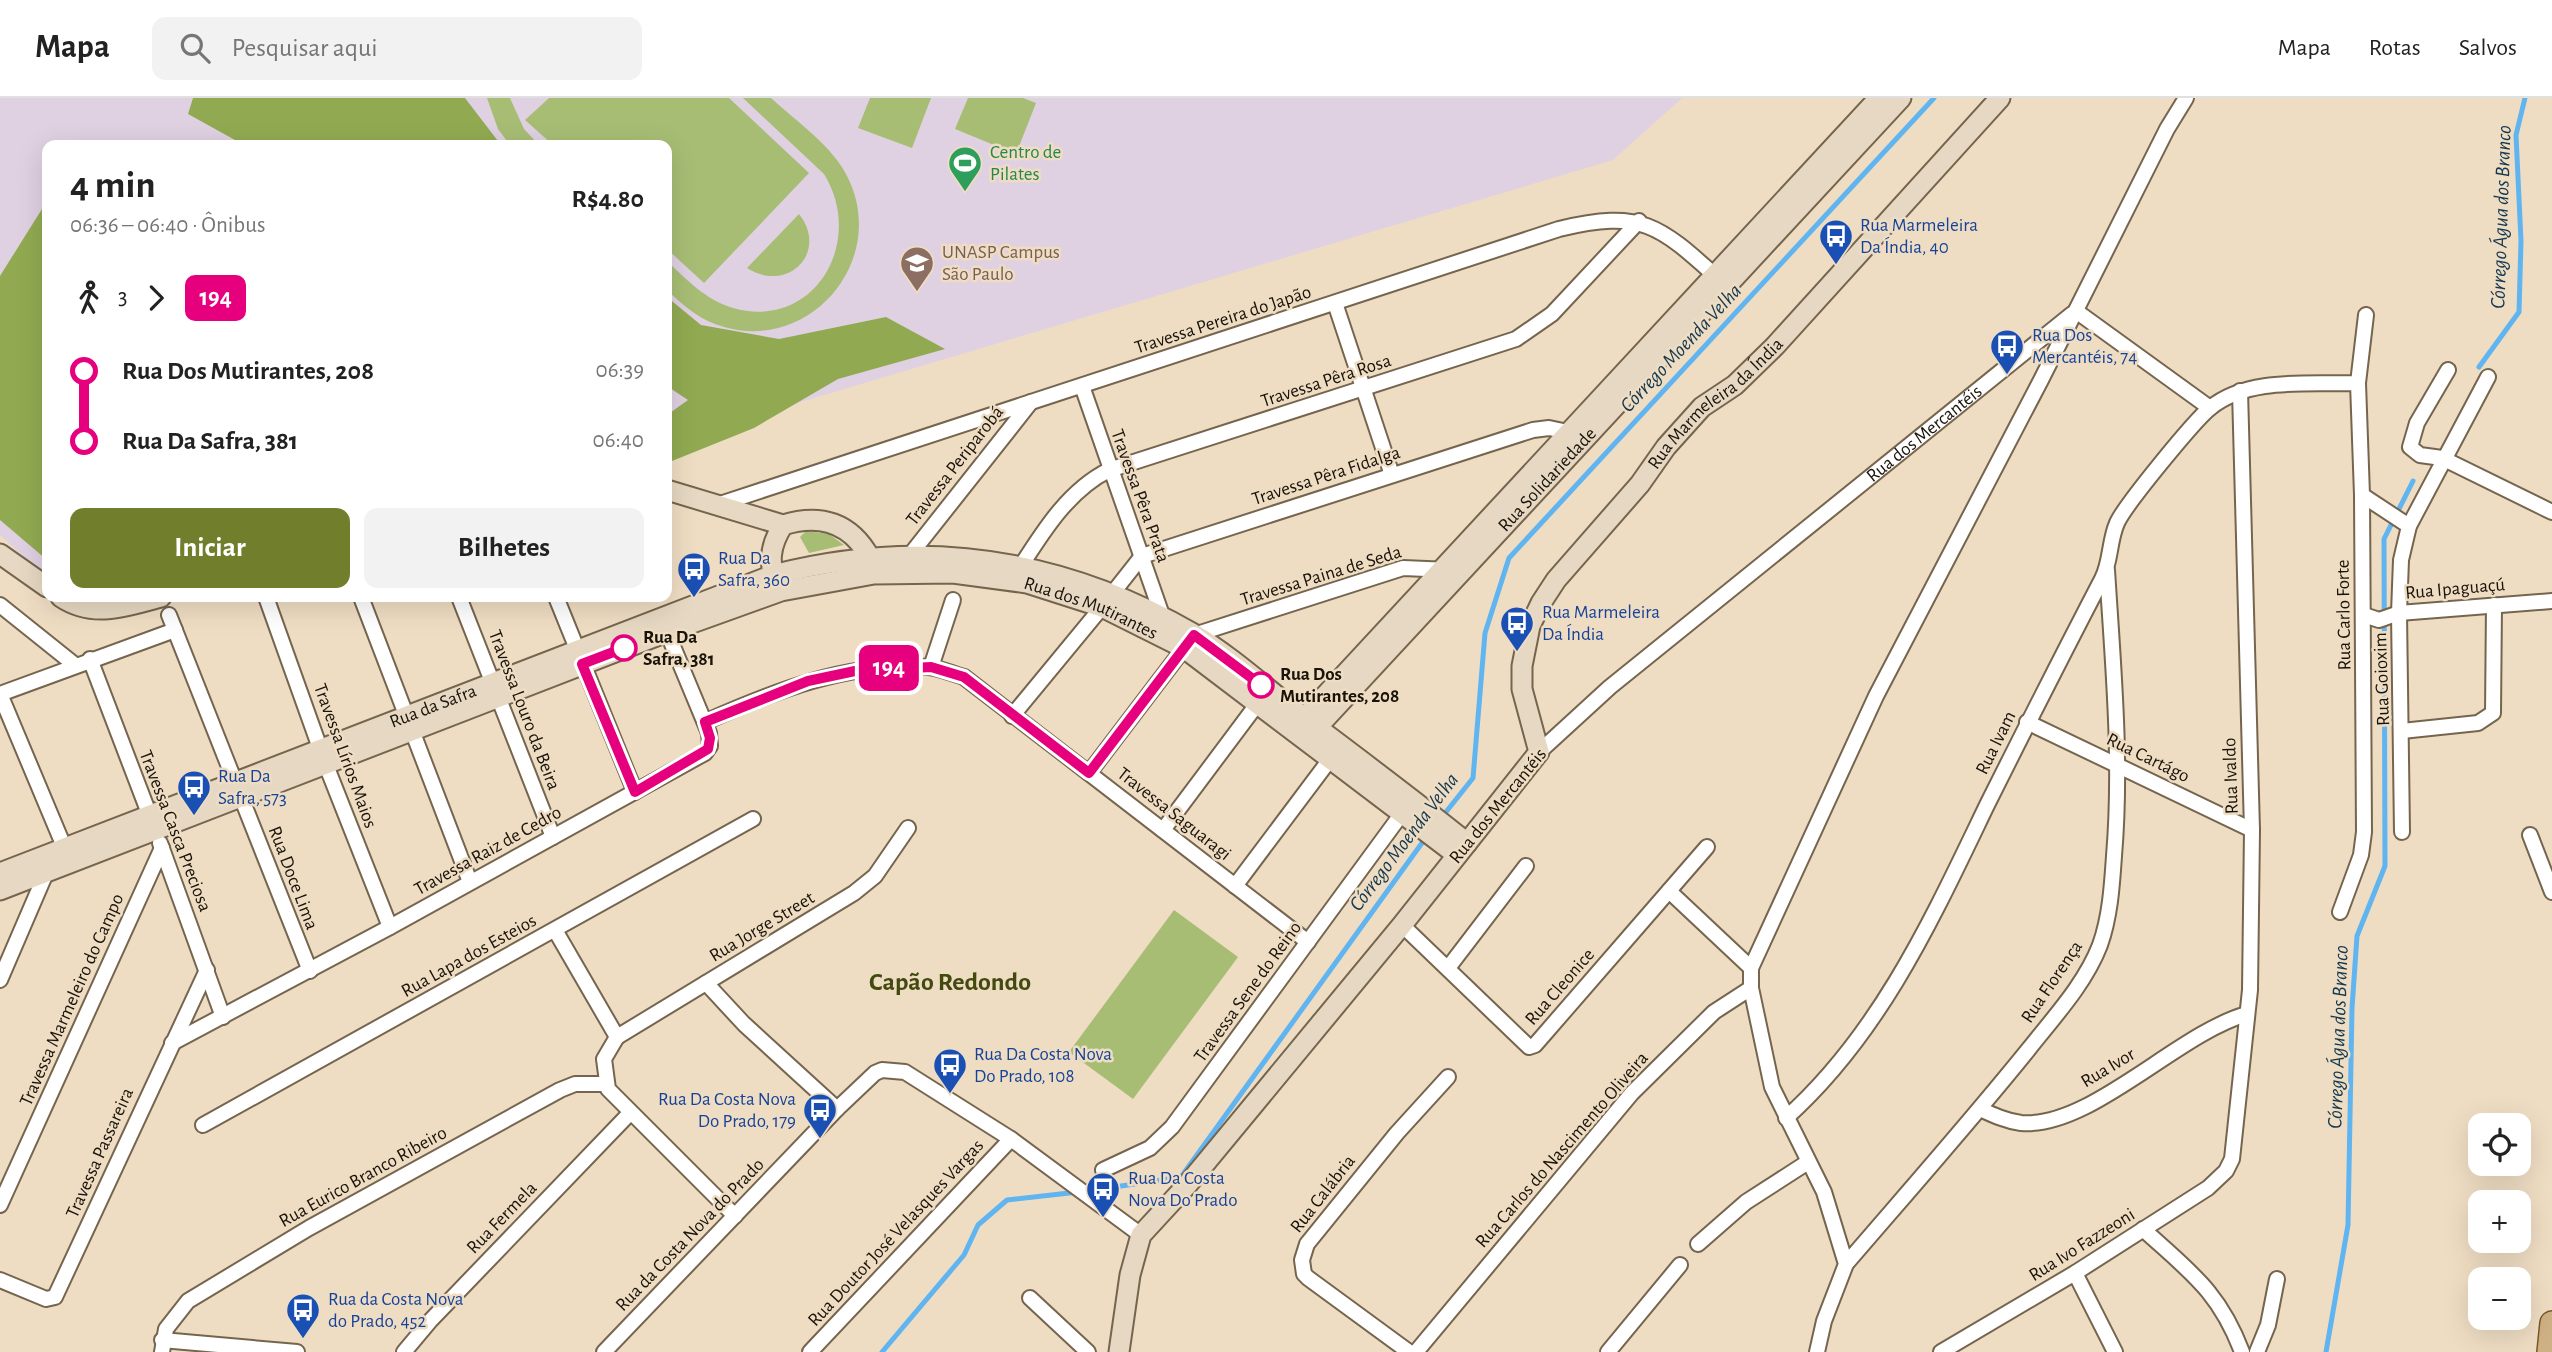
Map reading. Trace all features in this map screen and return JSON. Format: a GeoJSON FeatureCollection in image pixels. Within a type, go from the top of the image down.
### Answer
{"type":"FeatureCollection","features":[{"type":"Feature","properties":{"kind":"main road","name":"Rua Solidariedade"},"geometry":{"type":"LineString","coordinates":[[1306,728],[1721,281],[1879,98]]}},
{"type":"Feature","properties":{"kind":"main road","name":"Rua Solidariedade"},"geometry":{"type":"LineString","coordinates":[[1451,571],[1569,432],[1901,98]]}},
{"type":"Feature","properties":{"kind":"main road","name":"Rua Marmeleira da Índia"},"geometry":{"type":"LineString","coordinates":[[1539,752],[1522,689],[1522,666],[1530,626],[1556,580],[1622,506],[1702,407],[1746,375],[1775,346],[2000,98]]}},
{"type":"Feature","properties":{"kind":"main road"},"geometry":{"type":"LineString","coordinates":[[672,492],[783,525],[817,519],[834,522],[862,543],[870,558]]}},
{"type":"Feature","properties":{"kind":"main road"},"geometry":{"type":"LineString","coordinates":[[777,583],[771,549],[783,525]]}},
{"type":"Feature","properties":{"kind":"main road"},"geometry":{"type":"LineString","coordinates":[[0,554],[42,583]]}},
{"type":"Feature","properties":{"kind":"main road","name":"Rua dos Mutirantes"},"geometry":{"type":"LineString","coordinates":[[870,558],[910,555],[972,557],[1021,566],[1107,601],[1189,641],[1306,728],[1408,810]]}},
{"type":"Feature","properties":{"kind":"main road","name":"Rua da Safra"},"geometry":{"type":"LineString","coordinates":[[579,657],[667,632],[777,583],[807,566],[870,558]]}},
{"type":"Feature","properties":{"kind":"main road","name":"Rua dos Mutirantes"},"geometry":{"type":"LineString","coordinates":[[777,583],[874,574],[953,573],[1027,583],[1107,601],[1163,618],[1258,703],[1306,728],[1331,758],[1458,845]]}},
{"type":"Feature","properties":{"kind":"main road","name":"Rua da Safra"},"geometry":{"type":"LineString","coordinates":[[0,890],[155,831],[238,790],[777,583]]}},
{"type":"Feature","properties":{"kind":"main road"},"geometry":{"type":"LineString","coordinates":[[69,602],[93,610],[113,609],[141,602]]}},
{"type":"Feature","properties":{"kind":"main road","name":"Rua dos Mercantéis"},"geometry":{"type":"LineString","coordinates":[[1119,1352],[1130,1275],[1141,1235],[1188,1184],[1402,925],[1458,845],[1539,752]]}},
{"type":"Feature","properties":{"kind":"main road","name":"Rua da Safra"},"geometry":{"type":"LineString","coordinates":[[0,873],[65,849],[155,831]]}},
{"type":"Feature","properties":{"kind":"main road"},"geometry":{"type":"LineString","coordinates":[[2549,1352],[2552,1323]]}},
{"type":"Feature","properties":{"kind":"street"},"geometry":{"type":"LineString","coordinates":[[1846,1264],[1824,1192],[1786,1118],[1768,1073],[1751,988],[1751,968],[1876,696],[2076,311],[2166,129],[2186,98]]}},
{"type":"Feature","properties":{"kind":"street","name":"Travessa Pereira do Japão"},"geometry":{"type":"LineString","coordinates":[[717,505],[1559,229],[1604,219],[1640,221],[1675,240],[1721,281]]}},
{"type":"Feature","properties":{"kind":"street","name":"Travessa Pêra Rosa"},"geometry":{"type":"LineString","coordinates":[[1021,566],[1066,504],[1096,477],[1109,470],[1501,346],[1536,328],[1640,221]]}},
{"type":"Feature","properties":{"kind":"street"},"geometry":{"type":"LineString","coordinates":[[1335,303],[1392,475]]}},
{"type":"Feature","properties":{"kind":"street","name":"Rua dos Mercantéis"},"geometry":{"type":"LineString","coordinates":[[1539,752],[1610,687],[2076,311]]}},
{"type":"Feature","properties":{"kind":"street"},"geometry":{"type":"LineString","coordinates":[[2076,311],[2210,408]]}},
{"type":"Feature","properties":{"kind":"street","name":"Rua Carlo Forte"},"geometry":{"type":"LineString","coordinates":[[2340,912],[2361,855],[2364,832],[2366,616],[2358,383],[2366,315]]}},
{"type":"Feature","properties":{"kind":"street"},"geometry":{"type":"LineString","coordinates":[[2448,370],[2410,440],[2413,452],[2442,458],[2552,512]]}},
{"type":"Feature","properties":{"kind":"street","name":"Rua Goioxim"},"geometry":{"type":"LineString","coordinates":[[2402,832],[2402,731],[2396,615],[2405,524],[2488,377]]}},
{"type":"Feature","properties":{"kind":"street"},"geometry":{"type":"LineString","coordinates":[[2240,391],[2358,383]]}},
{"type":"Feature","properties":{"kind":"street","name":"Travessa Pêra Prata"},"geometry":{"type":"LineString","coordinates":[[1082,386],[1109,470],[1163,618]]}},
{"type":"Feature","properties":{"kind":"street","name":"Rua Ivam"},"geometry":{"type":"LineString","coordinates":[[1786,1118],[1848,1051],[1912,958],[2028,722],[2107,570],[2113,536],[2123,513],[2210,408],[2240,391]]}},
{"type":"Feature","properties":{"kind":"street","name":"Rua Ivaldo"},"geometry":{"type":"LineString","coordinates":[[2232,1159],[2248,1014],[2252,830],[2240,391]]}},
{"type":"Feature","properties":{"kind":"street","name":"Travessa Periparobá"},"geometry":{"type":"LineString","coordinates":[[910,555],[1031,402]]}},
{"type":"Feature","properties":{"kind":"street","name":"Travessa Pêra Fidalga"},"geometry":{"type":"LineString","coordinates":[[1142,556],[1533,430],[1549,428],[1569,432]]}},
{"type":"Feature","properties":{"kind":"street"},"geometry":{"type":"LineString","coordinates":[[2362,495],[2405,524]]}},
{"type":"Feature","properties":{"kind":"street"},"geometry":{"type":"LineString","coordinates":[[1012,716],[1142,556]]}},
{"type":"Feature","properties":{"kind":"street","name":"Travessa Paina de Seda"},"geometry":{"type":"LineString","coordinates":[[1189,641],[1404,568],[1451,571]]}},
{"type":"Feature","properties":{"kind":"street","name":"Rua Florença"},"geometry":{"type":"LineString","coordinates":[[1817,1352],[1824,1321],[1846,1264],[1980,1109],[2057,1014],[2096,953],[2108,914],[2119,765],[2107,570]]}},
{"type":"Feature","properties":{"kind":"street"},"geometry":{"type":"LineString","coordinates":[[931,667],[953,600]]}},
{"type":"Feature","properties":{"kind":"street","name":"Rua Ipaguaçú"},"geometry":{"type":"LineString","coordinates":[[2366,616],[2379,620],[2396,615],[2552,601]]}},
{"type":"Feature","properties":{"kind":"street","name":"Travessa Lírios Maios"},"geometry":{"type":"LineString","coordinates":[[268,602],[390,928]]}},
{"type":"Feature","properties":{"kind":"street"},"geometry":{"type":"LineString","coordinates":[[362,602],[470,882]]}},
{"type":"Feature","properties":{"kind":"street","name":"Travessa Louro da Beira"},"geometry":{"type":"LineString","coordinates":[[461,602],[553,837]]}},
{"type":"Feature","properties":{"kind":"street"},"geometry":{"type":"LineString","coordinates":[[558,602],[635,792]]}},
{"type":"Feature","properties":{"kind":"street"},"geometry":{"type":"LineString","coordinates":[[0,605],[75,664]]}},
{"type":"Feature","properties":{"kind":"street"},"geometry":{"type":"LineString","coordinates":[[2402,731],[2478,723],[2493,713],[2494,605]]}},
{"type":"Feature","properties":{"kind":"street","name":"Rua Doce Lima"},"geometry":{"type":"LineString","coordinates":[[169,615],[310,971]]}},
{"type":"Feature","properties":{"kind":"street"},"geometry":{"type":"LineString","coordinates":[[65,849],[0,694],[75,664],[175,630]]}},
{"type":"Feature","properties":{"kind":"street","name":"Travessa Raiz de Cedro"},"geometry":{"type":"LineString","coordinates":[[172,1043],[390,928],[708,749],[710,738],[705,722],[667,632]]}},
{"type":"Feature","properties":{"kind":"street"},"geometry":{"type":"LineString","coordinates":[[1089,773],[1189,641]]}},
{"type":"Feature","properties":{"kind":"street","name":"Travessa Casca Preciosa"},"geometry":{"type":"LineString","coordinates":[[90,659],[223,1017]]}},
{"type":"Feature","properties":{"kind":"street","name":"Travessa Saguaragi"},"geometry":{"type":"LineString","coordinates":[[705,722],[808,681],[855,671],[931,667],[964,677],[1308,942]]}},
{"type":"Feature","properties":{"kind":"street"},"geometry":{"type":"LineString","coordinates":[[1163,830],[1258,703]]}},
{"type":"Feature","properties":{"kind":"street","name":"Rua Cartágo"},"geometry":{"type":"LineString","coordinates":[[2028,722],[2252,830]]}},
{"type":"Feature","properties":{"kind":"street"},"geometry":{"type":"LineString","coordinates":[[1235,886],[1331,758]]}},
{"type":"Feature","properties":{"kind":"street","name":"Travessa Sene do Reino"},"geometry":{"type":"LineString","coordinates":[[1103,1170],[1160,1142],[1408,810]]}},
{"type":"Feature","properties":{"kind":"street","name":"Rua Lapa dos Esteios"},"geometry":{"type":"LineString","coordinates":[[203,1125],[753,818]]}},
{"type":"Feature","properties":{"kind":"street","name":"Rua Jorge Street"},"geometry":{"type":"LineString","coordinates":[[617,1037],[854,894],[875,876],[908,828]]}},
{"type":"Feature","properties":{"kind":"street","name":"Travessa Marmeleiro do Campo"},"geometry":{"type":"LineString","coordinates":[[0,1205],[155,831]]}},
{"type":"Feature","properties":{"kind":"street"},"geometry":{"type":"LineString","coordinates":[[2530,835],[2552,892]]}},
{"type":"Feature","properties":{"kind":"street","name":"Rua Cleonice"},"geometry":{"type":"LineString","coordinates":[[1402,925],[1530,1047],[1535,1045],[1707,847]]}},
{"type":"Feature","properties":{"kind":"street"},"geometry":{"type":"LineString","coordinates":[[1448,968],[1525,866]]}},
{"type":"Feature","properties":{"kind":"street"},"geometry":{"type":"LineString","coordinates":[[0,979],[46,873]]}},
{"type":"Feature","properties":{"kind":"street"},"geometry":{"type":"LineString","coordinates":[[1669,891],[1751,968]]}},
{"type":"Feature","properties":{"kind":"street"},"geometry":{"type":"LineString","coordinates":[[555,930],[617,1037],[604,1059],[605,1084],[630,1113],[735,1216]]}},
{"type":"Feature","properties":{"kind":"street","name":"Travessa Passareira"},"geometry":{"type":"LineString","coordinates":[[0,1280],[46,1299],[55,1297],[207,970]]}},
{"type":"Feature","properties":{"kind":"street"},"geometry":{"type":"LineString","coordinates":[[706,983],[744,1024],[837,1109]]}},
{"type":"Feature","properties":{"kind":"street","name":"Rua Carlos do Nascimento Oliveira"},"geometry":{"type":"LineString","coordinates":[[1416,1352],[1632,1093],[1714,1012],[1751,988]]}},
{"type":"Feature","properties":{"kind":"street","name":"Rua Ivor"},"geometry":{"type":"LineString","coordinates":[[1980,1109],[2020,1123],[2054,1118],[2098,1098],[2217,1025],[2248,1014]]}},
{"type":"Feature","properties":{"kind":"street","name":"Rua da Costa Nova do Prado"},"geometry":{"type":"LineString","coordinates":[[604,1352],[837,1109],[875,1073],[893,1070],[905,1072],[1011,1139],[1141,1235]]}},
{"type":"Feature","properties":{"kind":"street","name":"Rua Calábria"},"geometry":{"type":"LineString","coordinates":[[1409,1352],[1308,1278],[1304,1274],[1302,1260],[1307,1244],[1362,1175],[1448,1077]]}},
{"type":"Feature","properties":{"kind":"street","name":"Rua Eurico Branco Ribeiro"},"geometry":{"type":"LineString","coordinates":[[162,1346],[172,1318],[188,1301],[309,1228],[568,1086],[605,1084]]}},
{"type":"Feature","properties":{"kind":"street","name":"Rua Fermela"},"geometry":{"type":"LineString","coordinates":[[404,1352],[430,1321],[630,1113]]}},
{"type":"Feature","properties":{"kind":"street","name":"Rua Doutor José Velasques Vargas"},"geometry":{"type":"LineString","coordinates":[[810,1352],[1011,1139]]}},
{"type":"Feature","properties":{"kind":"street","name":"Rua Ivo Fazzeoni"},"geometry":{"type":"LineString","coordinates":[[1941,1352],[2075,1273],[2208,1188],[2226,1171],[2232,1159]]}},
{"type":"Feature","properties":{"kind":"street"},"geometry":{"type":"LineString","coordinates":[[1698,1244],[1746,1202],[1808,1161]]}},
{"type":"Feature","properties":{"kind":"street"},"geometry":{"type":"LineString","coordinates":[[2143,1229],[2213,1294],[2229,1318],[2242,1352]]}},
{"type":"Feature","properties":{"kind":"street"},"geometry":{"type":"LineString","coordinates":[[1608,1352],[1681,1265]]}},
{"type":"Feature","properties":{"kind":"street"},"geometry":{"type":"LineString","coordinates":[[2075,1273],[2115,1352]]}},
{"type":"Feature","properties":{"kind":"street"},"geometry":{"type":"LineString","coordinates":[[2257,1352],[2268,1325],[2277,1279]]}},
{"type":"Feature","properties":{"kind":"street"},"geometry":{"type":"LineString","coordinates":[[1030,1298],[1088,1352]]}},
{"type":"Feature","properties":{"kind":"street"},"geometry":{"type":"LineString","coordinates":[[162,1346],[298,1352]]}},
{"type":"Feature","properties":{"kind":"shaded area","name":"UNASP Campus São Paulo"},"geometry":{"type":"Polygon","coordinates":[[[0,98],[1682,98],[1613,160],[720,426],[672,443],[672,140],[42,140],[42,573],[0,535],[0,98]]]}},
{"type":"Feature","properties":{"kind":"green space"},"geometry":{"type":"Polygon","coordinates":[[[193,98],[465,98],[497,140],[235,140],[188,114],[193,98]]]}},
{"type":"Feature","properties":{"kind":"green space"},"geometry":{"type":"Polygon","coordinates":[[[487,98],[510,98],[524,129],[534,140],[506,140],[498,129],[487,98]]]}},
{"type":"Feature","properties":{"kind":"green space"},"geometry":{"type":"Polygon","coordinates":[[[549,98],[729,98],[809,173],[704,283],[672,254],[672,140],[547,140],[525,120],[549,98]]]}},
{"type":"Feature","properties":{"kind":"green space"},"geometry":{"type":"Polygon","coordinates":[[[743,98],[771,98],[814,135],[841,166],[858,209],[858,239],[850,267],[834,292],[812,312],[786,326],[756,331],[716,324],[700,317],[672,294],[672,266],[697,289],[733,308],[762,312],[787,306],[808,294],[825,275],[835,252],[839,227],[835,200],[824,174],[743,98]]]}},
{"type":"Feature","properties":{"kind":"green space"},"geometry":{"type":"Polygon","coordinates":[[[870,98],[931,98],[912,148],[858,128],[870,98]]]}},
{"type":"Feature","properties":{"kind":"green space"},"geometry":{"type":"Polygon","coordinates":[[[968,98],[1023,98],[1036,103],[1016,154],[955,129],[968,98]]]}},
{"type":"Feature","properties":{"kind":"green space"},"geometry":{"type":"Polygon","coordinates":[[[42,209],[42,556],[0,520],[0,276],[42,209]]]}},
{"type":"Feature","properties":{"kind":"green space"},"geometry":{"type":"Polygon","coordinates":[[[799,214],[807,228],[809,242],[807,255],[800,265],[777,276],[762,275],[747,268],[799,214]]]}},
{"type":"Feature","properties":{"kind":"green space"},"geometry":{"type":"Polygon","coordinates":[[[672,301],[701,325],[779,339],[886,317],[945,349],[838,379],[754,428],[672,461],[672,411],[688,400],[672,389],[672,301]]]}},
{"type":"Feature","properties":{"kind":"green space"},"geometry":{"type":"Polygon","coordinates":[[[806,531],[829,534],[844,545],[809,553],[800,537],[806,531]]]}},
{"type":"Feature","properties":{"kind":"green space"},"geometry":{"type":"Polygon","coordinates":[[[1174,910],[1238,957],[1133,1099],[1069,1052],[1174,910]]]}},
{"type":"Feature","properties":{"kind":"waterway","name":"Córrego Moenda Velha"},"geometry":{"type":"LineString","coordinates":[[1442,817],[1473,778],[1485,633],[1509,558],[1934,98]]}},
{"type":"Feature","properties":{"kind":"waterway","name":"Córrego Água dos Branco"},"geometry":{"type":"LineString","coordinates":[[2479,367],[2519,312],[2521,241],[2516,135],[2525,98]]}},
{"type":"Feature","properties":{"kind":"waterway","name":"Córrego Água dos Branco"},"geometry":{"type":"LineString","coordinates":[[2326,1352],[2348,1225],[2352,1008],[2357,936],[2385,866],[2384,539],[2413,481]]}},
{"type":"Feature","properties":{"kind":"waterway","name":"Córrego Moenda Velha"},"geometry":{"type":"LineString","coordinates":[[1088,1191],[1181,1177],[1427,836]]}},
{"type":"Feature","properties":{"kind":"waterway","name":"Córrego Moenda Velha"},"geometry":{"type":"LineString","coordinates":[[882,1352],[964,1255],[978,1225],[1007,1200],[1078,1192]]}},
{"type":"Feature","properties":{"kind":"bus line","name":"194"},"geometry":{"type":"LineString","coordinates":[[624,648],[582,664],[635,792],[705,753],[710,746],[710,738],[705,722],[808,681],[855,671],[902,666],[931,667],[964,677],[1089,773],[1194,635],[1261,685]]}},
{"type":"Feature","properties":{"kind":"place","name":"Centro de Pilates"},"geometry":{"type":"Point","coordinates":[965,193]}},
{"type":"Feature","properties":{"kind":"place","name":"Rua Marmeleira Da Índia, 40"},"geometry":{"type":"Point","coordinates":[1836,266]}},
{"type":"Feature","properties":{"kind":"place","name":"UNASP Campus São Paulo"},"geometry":{"type":"Point","coordinates":[917,293]}},
{"type":"Feature","properties":{"kind":"place","name":"Rua Dos Mercantéis, 74"},"geometry":{"type":"Point","coordinates":[2007,376]}},
{"type":"Feature","properties":{"kind":"place","name":"Rua Da Safra, 360"},"geometry":{"type":"Point","coordinates":[694,599]}},
{"type":"Feature","properties":{"kind":"place","name":"Rua Da Safra, 381"},"geometry":{"type":"Point","coordinates":[624,648]}},
{"type":"Feature","properties":{"kind":"place","name":"Rua Marmeleira Da Índia"},"geometry":{"type":"Point","coordinates":[1517,653]}},
{"type":"Feature","properties":{"kind":"place","name":"Rua Dos Mutirantes, 208"},"geometry":{"type":"Point","coordinates":[1261,685]}},
{"type":"Feature","properties":{"kind":"place","name":"Rua Da Safra, 573"},"geometry":{"type":"Point","coordinates":[194,817]}},
{"type":"Feature","properties":{"kind":"place","name":"Rua Da Costa Nova Do Prado, 108"},"geometry":{"type":"Point","coordinates":[950,1095]}},
{"type":"Feature","properties":{"kind":"place","name":"Rua Da Costa Nova Do Prado, 179"},"geometry":{"type":"Point","coordinates":[820,1140]}},
{"type":"Feature","properties":{"kind":"place","name":"Rua Da Costa Nova Do Prado"},"geometry":{"type":"Point","coordinates":[1103,1219]}},
{"type":"Feature","properties":{"kind":"place","name":"Rua da Costa Nova do Prado, 452"},"geometry":{"type":"Point","coordinates":[303,1340]}},
{"type":"Feature","properties":{"kind":"district","name":"Capão Redondo"},"geometry":{"type":"Point","coordinates":[950,982]}}]}
